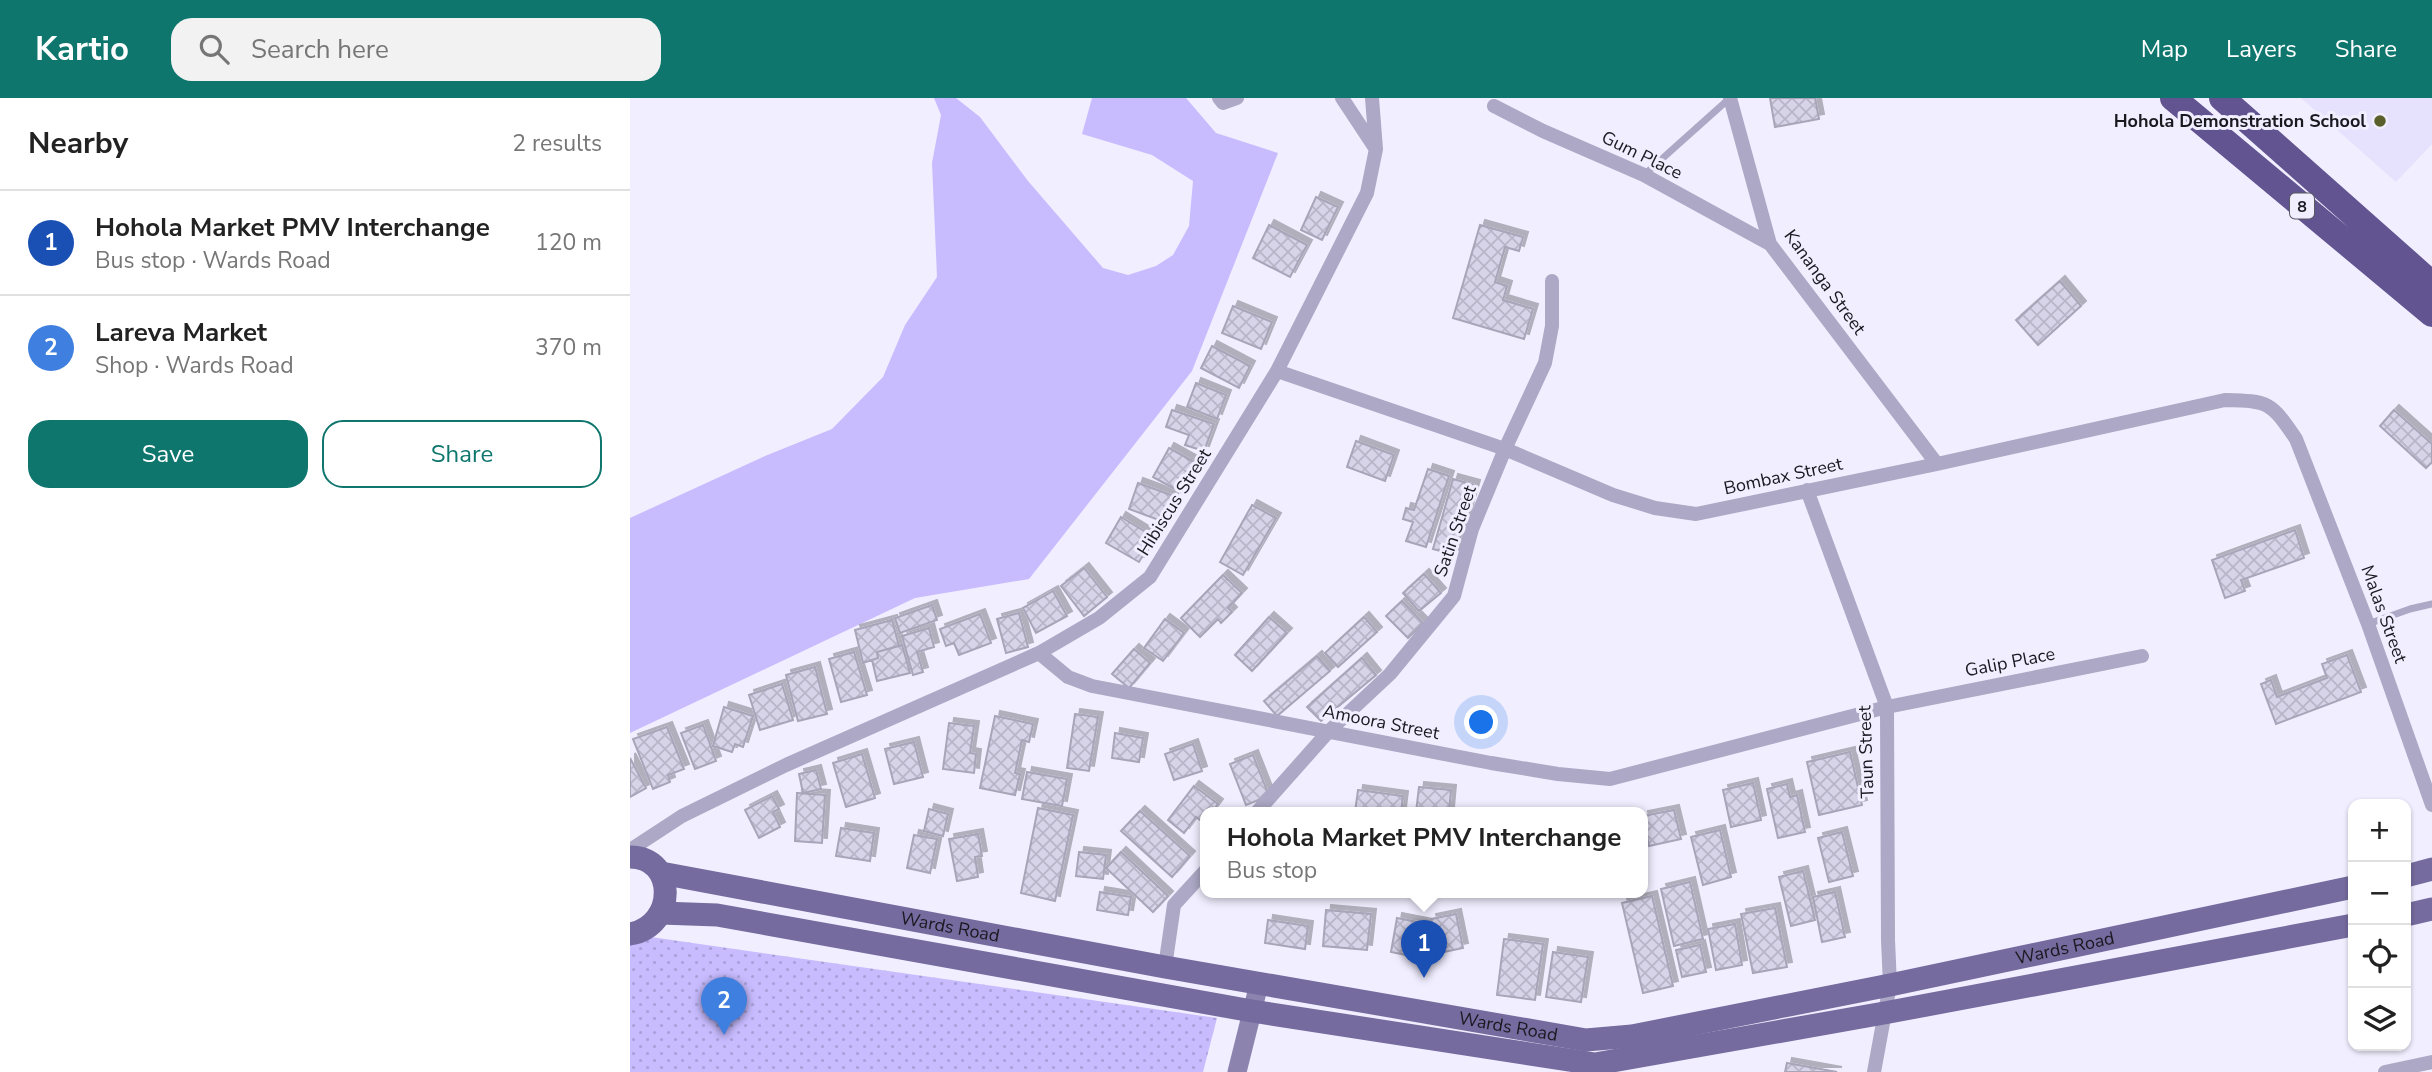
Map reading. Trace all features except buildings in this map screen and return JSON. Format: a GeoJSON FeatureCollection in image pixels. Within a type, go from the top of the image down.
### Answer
{"type":"FeatureCollection","features":[{"type":"Feature","properties":{"kind":"highway","name":"8"},"geometry":{"type":"LineString","coordinates":[[2173,98],[2432,314]]}},
{"type":"Feature","properties":{"kind":"highway","name":"8"},"geometry":{"type":"LineString","coordinates":[[2222,98],[2432,284]]}},
{"type":"Feature","properties":{"kind":"main road","name":"Wards Road"},"geometry":{"type":"LineString","coordinates":[[648,865],[1165,967],[1586,1040],[1632,1035],[1890,985],[2348,888]]}},
{"type":"Feature","properties":{"kind":"main road"},"geometry":{"type":"LineString","coordinates":[[630,933],[644,929],[661,913],[666,897],[648,865]]}},
{"type":"Feature","properties":{"kind":"main road"},"geometry":{"type":"LineString","coordinates":[[2411,875],[2432,869]]}},
{"type":"Feature","properties":{"kind":"main road"},"geometry":{"type":"LineString","coordinates":[[2411,914],[2432,909]]}},
{"type":"Feature","properties":{"kind":"main road","name":"Wards Road"},"geometry":{"type":"LineString","coordinates":[[661,913],[717,915],[1252,1011],[1616,1067],[1884,1013],[2348,926]]}},
{"type":"Feature","properties":{"kind":"street"},"geometry":{"type":"LineString","coordinates":[[1219,98],[1223,103],[1237,98]]}},
{"type":"Feature","properties":{"kind":"street"},"geometry":{"type":"LineString","coordinates":[[1342,98],[1376,149]]}},
{"type":"Feature","properties":{"kind":"street","name":"Hibiscus Street"},"geometry":{"type":"LineString","coordinates":[[630,850],[682,816],[786,765],[1038,653],[1099,618],[1150,577],[1277,371],[1367,193],[1376,149],[1372,98]]}},
{"type":"Feature","properties":{"kind":"street","name":"Kananga Street"},"geometry":{"type":"LineString","coordinates":[[1730,98],[1770,244],[1937,464]]}},
{"type":"Feature","properties":{"kind":"street","name":"Gum Place"},"geometry":{"type":"LineString","coordinates":[[1494,106],[1543,131],[1644,175],[1770,244]]}},
{"type":"Feature","properties":{"kind":"street","name":"Satin Street"},"geometry":{"type":"LineString","coordinates":[[1262,807],[1329,732],[1390,674],[1454,596],[1472,529],[1545,363],[1552,326],[1552,281]]}},
{"type":"Feature","properties":{"kind":"street","name":"Bombax Street"},"geometry":{"type":"LineString","coordinates":[[1277,371],[1505,449],[1613,495],[1655,508],[1696,514],[2225,400],[2269,405],[2279,414],[2296,439]]}},
{"type":"Feature","properties":{"kind":"street","name":"Malas Street"},"geometry":{"type":"LineString","coordinates":[[2296,439],[2368,624],[2432,805]]}},
{"type":"Feature","properties":{"kind":"street","name":"Taun Street"},"geometry":{"type":"LineString","coordinates":[[1807,490],[1886,707],[1890,985],[1874,1072]]}},
{"type":"Feature","properties":{"kind":"street","name":"Amoora Street"},"geometry":{"type":"LineString","coordinates":[[1038,653],[1068,677],[1092,686],[1518,767],[1610,779],[1886,707]]}},
{"type":"Feature","properties":{"kind":"street","name":"Galip Place"},"geometry":{"type":"LineString","coordinates":[[1886,707],[2142,656]]}},
{"type":"Feature","properties":{"kind":"street"},"geometry":{"type":"LineString","coordinates":[[648,865],[662,831]]}},
{"type":"Feature","properties":{"kind":"street"},"geometry":{"type":"LineString","coordinates":[[1165,967],[1174,905],[1200,876]]}},
{"type":"Feature","properties":{"kind":"street"},"geometry":{"type":"LineString","coordinates":[[1237,1072],[1259,984]]}},
{"type":"Feature","properties":{"kind":"street"},"geometry":{"type":"LineString","coordinates":[[1616,1067],[1632,1035]]}},
{"type":"Feature","properties":{"kind":"street"},"geometry":{"type":"LineString","coordinates":[[2385,1072],[2432,1062]]}},
{"type":"Feature","properties":{"kind":"lane"},"geometry":{"type":"LineString","coordinates":[[1644,175],[1730,98]]}},
{"type":"Feature","properties":{"kind":"lane"},"geometry":{"type":"LineString","coordinates":[[2368,624],[2432,604]]}},
{"type":"Feature","properties":{"kind":"shaded area"},"geometry":{"type":"Polygon","coordinates":[[[934,98],[956,98],[980,117],[1028,181],[1103,268],[1128,275],[1156,266],[1173,255],[1189,226],[1193,181],[1152,155],[1082,134],[1092,98],[1186,98],[1216,133],[1278,153],[1192,371],[1029,579],[915,598],[630,733],[630,518],[765,456],[832,429],[883,377],[905,325],[937,277],[932,163],[941,115],[934,98]]]}},
{"type":"Feature","properties":{"kind":"shaded area","name":"Hohola Demonstration School"},"geometry":{"type":"Polygon","coordinates":[[[2301,98],[2432,98],[2432,144],[2396,182],[2301,98]]]}},
{"type":"Feature","properties":{"kind":"shaded area"},"geometry":{"type":"Polygon","coordinates":[[[630,934],[1217,1018],[1203,1072],[630,1072],[630,934]]]}},
{"type":"Feature","properties":{"kind":"place","name":"Hohola Demonstration School"},"geometry":{"type":"Point","coordinates":[2380,121]}},
{"type":"Feature","properties":{"kind":"place","name":"Hohola Market PMV Interchange"},"geometry":{"type":"Point","coordinates":[1424,978]}},
{"type":"Feature","properties":{"kind":"place","name":"Lareva Market"},"geometry":{"type":"Point","coordinates":[724,1035]}}]}
